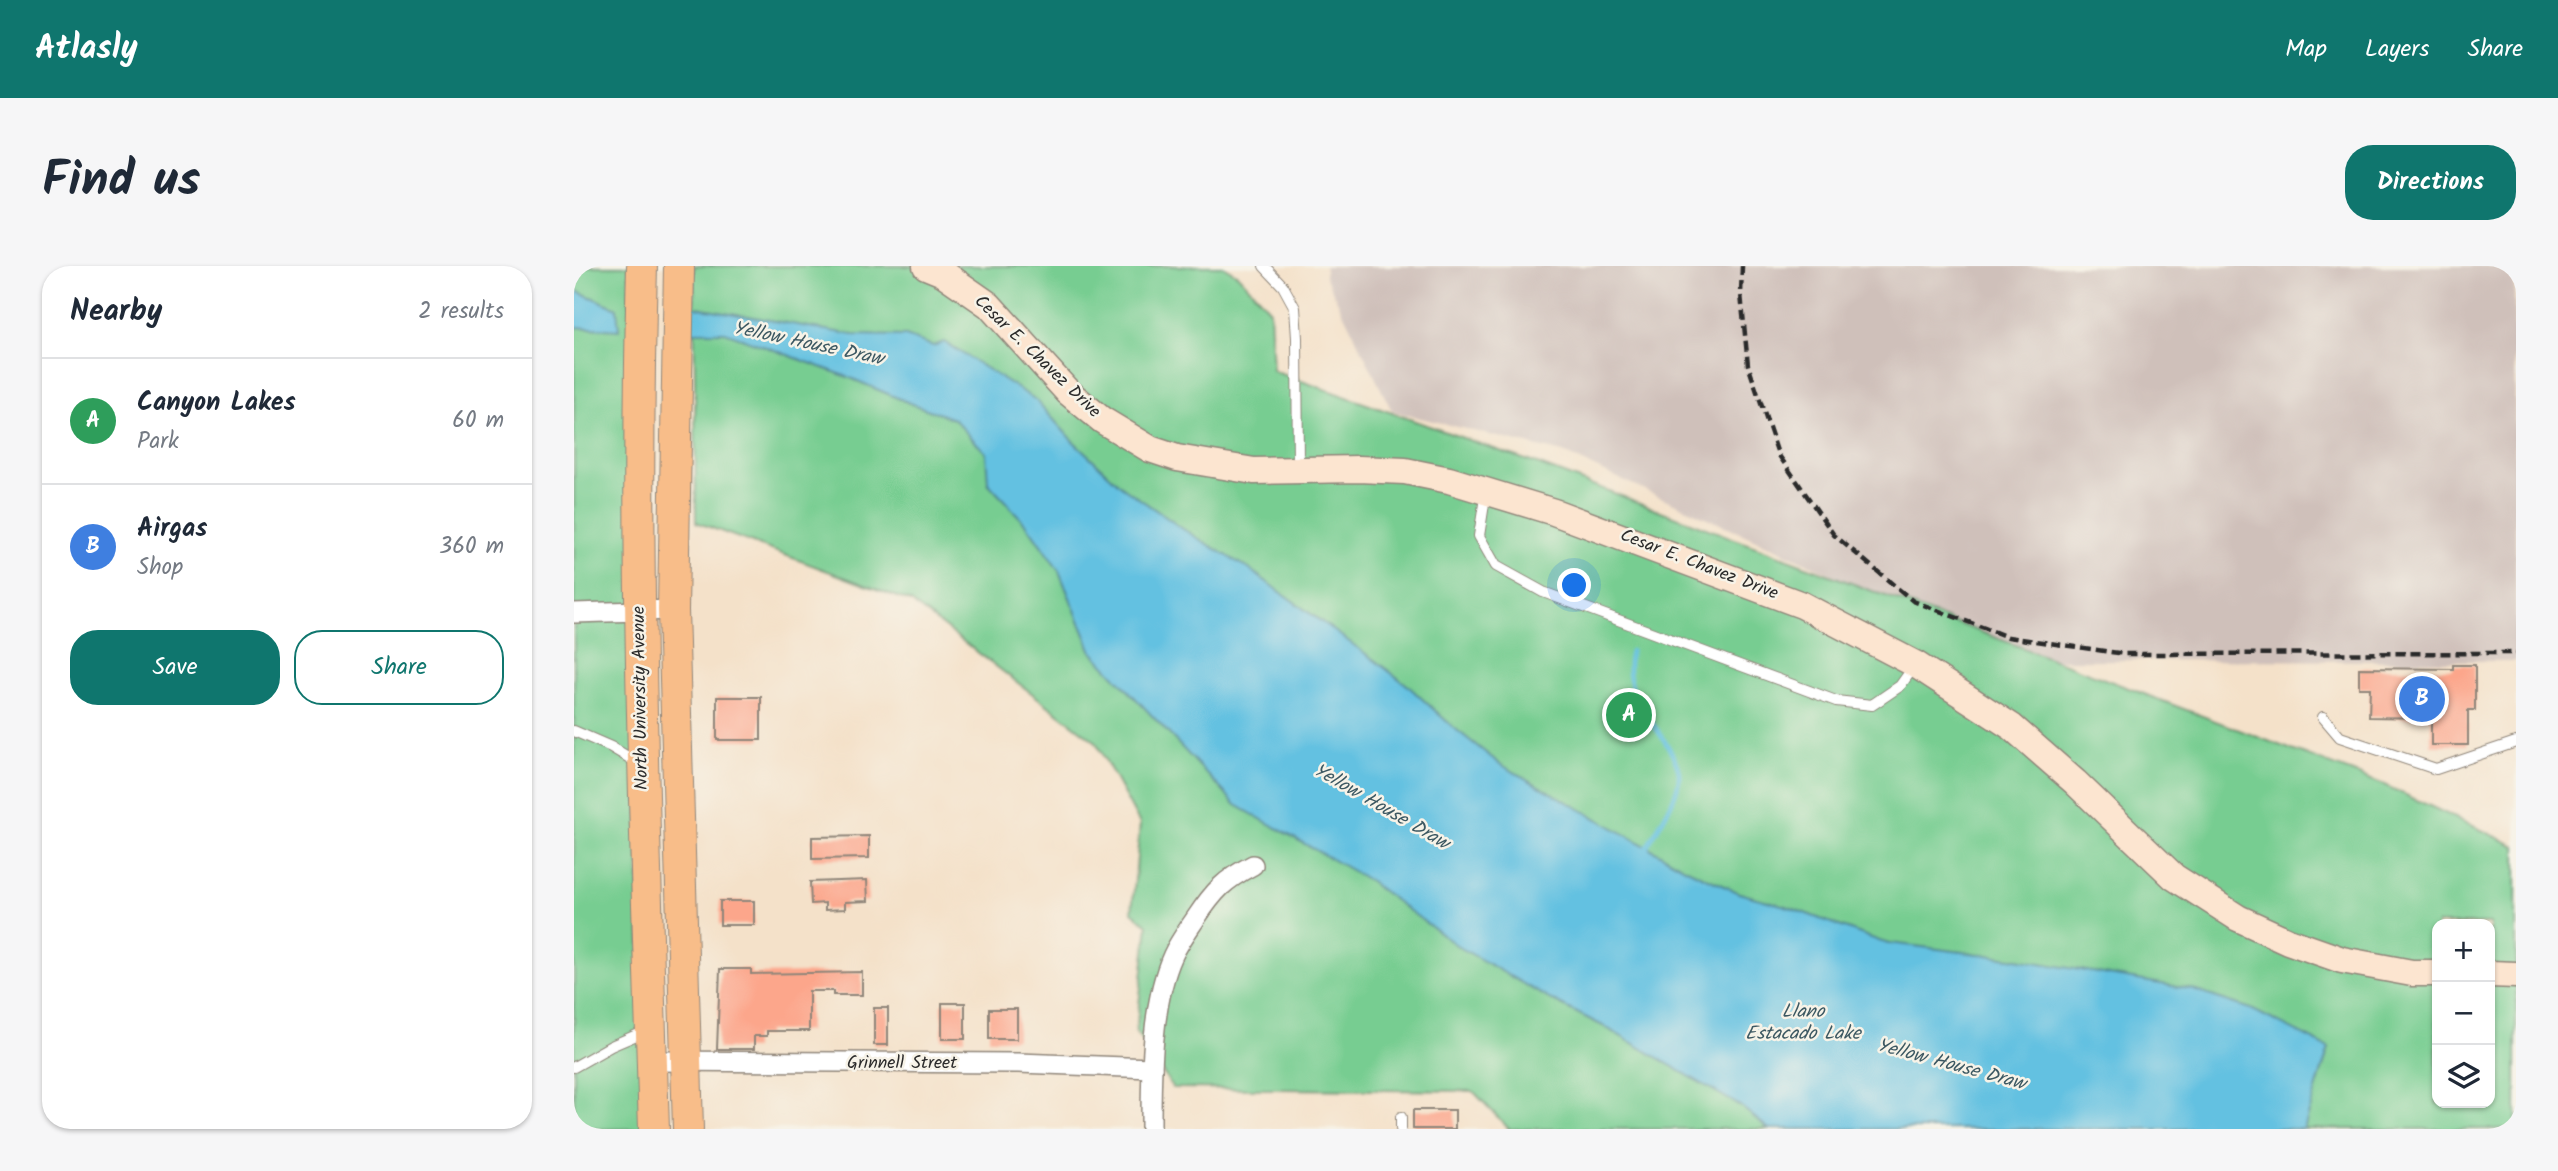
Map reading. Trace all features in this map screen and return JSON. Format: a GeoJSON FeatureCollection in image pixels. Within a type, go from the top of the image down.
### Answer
{"type":"FeatureCollection","features":[{"type":"Feature","properties":{"kind":"main road","name":"North University Avenue"},"geometry":{"type":"LineString","coordinates":[[642,266],[639,611],[654,1129]]}},
{"type":"Feature","properties":{"kind":"main road","name":"North University Avenue"},"geometry":{"type":"LineString","coordinates":[[679,266],[673,610],[688,1129]]}},
{"type":"Feature","properties":{"kind":"street","name":"Cesar E. Chavez Drive"},"geometry":{"type":"LineString","coordinates":[[926,266],[943,273],[989,305],[1068,392],[1102,420],[1150,449],[1177,458],[1254,471],[1405,471],[1450,480],[1640,542],[1802,605],[1915,664],[2012,727],[2075,782],[2174,877],[2238,918],[2288,941],[2342,960],[2412,973],[2432,973]]}},
{"type":"Feature","properties":{"kind":"street"},"geometry":{"type":"LineString","coordinates":[[574,613],[673,610]]}},
{"type":"Feature","properties":{"kind":"street"},"geometry":{"type":"LineString","coordinates":[[1151,1129],[1152,1068],[1160,1002],[1173,955],[1213,891],[1253,864]]}},
{"type":"Feature","properties":{"kind":"street"},"geometry":{"type":"LineString","coordinates":[[2495,974],[2516,975]]}},
{"type":"Feature","properties":{"kind":"street","name":"Grinnell Street"},"geometry":{"type":"LineString","coordinates":[[652,1061],[1018,1062],[1152,1068]]}},
{"type":"Feature","properties":{"kind":"lane"},"geometry":{"type":"LineString","coordinates":[[1264,266],[1283,286],[1295,308],[1298,470]]}},
{"type":"Feature","properties":{"kind":"lane"},"geometry":{"type":"LineString","coordinates":[[1486,491],[1479,536],[1496,566],[1543,592],[1836,701],[1872,705],[1900,686],[1915,664]]}},
{"type":"Feature","properties":{"kind":"lane"},"geometry":{"type":"LineString","coordinates":[[2323,718],[2340,737],[2436,769],[2516,742]]}},
{"type":"Feature","properties":{"kind":"lane"},"geometry":{"type":"LineString","coordinates":[[574,731],[611,747],[642,765]]}},
{"type":"Feature","properties":{"kind":"lane"},"geometry":{"type":"LineString","coordinates":[[574,1067],[611,1046],[651,1029]]}},
{"type":"Feature","properties":{"kind":"lane"},"geometry":{"type":"LineString","coordinates":[[1401,1117],[1401,1129]]}},
{"type":"Feature","properties":{"kind":"shaded area"},"geometry":{"type":"Polygon","coordinates":[[[1325,266],[2514,266],[2516,661],[2050,660],[1862,588],[1563,453],[1392,411],[1325,276],[1325,266]]]}},
{"type":"Feature","properties":{"kind":"green space"},"geometry":{"type":"Polygon","coordinates":[[[574,266],[629,266],[643,1129],[574,1129],[574,266]]]}},
{"type":"Feature","properties":{"kind":"green space"},"geometry":{"type":"Polygon","coordinates":[[[694,266],[1223,266],[1238,275],[1270,310],[1273,371],[1537,464],[2382,784],[2516,846],[2516,1129],[1509,1129],[1473,1091],[1173,1088],[1136,1031],[1148,925],[1132,912],[1140,824],[1095,741],[911,602],[696,522],[694,266]]]}},
{"type":"Feature","properties":{"kind":"water"},"geometry":{"type":"Polygon","coordinates":[[[574,290],[617,308],[619,330],[574,327],[574,290]]]}},
{"type":"Feature","properties":{"kind":"water","name":"Llano Estacado Lake"},"geometry":{"type":"Polygon","coordinates":[[[691,306],[854,335],[906,336],[933,346],[944,342],[1036,400],[1071,439],[1120,485],[1183,529],[1249,569],[1373,659],[1500,764],[1687,869],[1739,893],[1786,906],[1882,942],[2011,958],[2190,989],[2251,1009],[2329,1048],[2304,1129],[1769,1129],[1740,1106],[1603,1026],[1553,1001],[1459,947],[1363,877],[1236,805],[1092,652],[1059,571],[1027,525],[988,483],[986,453],[954,419],[725,332],[691,332],[691,306]]]}},
{"type":"Feature","properties":{"kind":"building"},"geometry":{"type":"Polygon","coordinates":[[[2453,665],[2475,665],[2475,710],[2468,710],[2468,745],[2431,745],[2431,718],[2369,717],[2370,688],[2359,688],[2359,668],[2453,669],[2453,665]]]}},
{"type":"Feature","properties":{"kind":"building"},"geometry":{"type":"Polygon","coordinates":[[[717,697],[761,697],[761,740],[717,740],[717,697]]]}},
{"type":"Feature","properties":{"kind":"building"},"geometry":{"type":"Polygon","coordinates":[[[869,836],[869,858],[812,859],[812,837],[869,836]]]}},
{"type":"Feature","properties":{"kind":"building"},"geometry":{"type":"Polygon","coordinates":[[[867,880],[868,901],[845,902],[845,909],[825,910],[825,903],[811,904],[810,882],[867,880]]]}},
{"type":"Feature","properties":{"kind":"building"},"geometry":{"type":"Polygon","coordinates":[[[720,901],[754,901],[754,925],[720,925],[720,901]]]}},
{"type":"Feature","properties":{"kind":"building"},"geometry":{"type":"Polygon","coordinates":[[[720,969],[751,969],[751,974],[862,972],[862,995],[833,995],[833,991],[809,991],[809,1031],[767,1031],[767,1036],[754,1036],[754,1049],[717,1049],[720,969]]]}},
{"type":"Feature","properties":{"kind":"building"},"geometry":{"type":"Polygon","coordinates":[[[942,1003],[965,1003],[965,1039],[942,1039],[942,1003]]]}},
{"type":"Feature","properties":{"kind":"building"},"geometry":{"type":"Polygon","coordinates":[[[874,1008],[888,1008],[888,1045],[874,1045],[874,1008]]]}},
{"type":"Feature","properties":{"kind":"building"},"geometry":{"type":"Polygon","coordinates":[[[989,1009],[1017,1009],[1017,1039],[989,1039],[989,1009]]]}},
{"type":"Feature","properties":{"kind":"building"},"geometry":{"type":"Polygon","coordinates":[[[1413,1110],[1455,1110],[1455,1129],[1413,1129],[1413,1110]]]}},
{"type":"Feature","properties":{"kind":"waterway"},"geometry":{"type":"LineString","coordinates":[[1631,651],[1629,665],[1633,690],[1669,748],[1679,773],[1679,782],[1672,801],[1647,847]]}},
{"type":"Feature","properties":{"kind":"railway"},"geometry":{"type":"LineString","coordinates":[[1742,266],[1741,294],[1748,365],[1778,454],[1834,535],[1913,601],[2008,637],[2125,654],[2516,653]]}},
{"type":"Feature","properties":{"kind":"place","name":"Airgas"},"geometry":{"type":"Point","coordinates":[2422,699]}},
{"type":"Feature","properties":{"kind":"place","name":"Canyon Lakes"},"geometry":{"type":"Point","coordinates":[1629,715]}},
{"type":"Feature","properties":{"kind":"water label","name":"Yellow House Draw"},"geometry":{"type":"Point","coordinates":[808,344]}},
{"type":"Feature","properties":{"kind":"water label","name":"Yellow House Draw"},"geometry":{"type":"Point","coordinates":[1381,807]}},
{"type":"Feature","properties":{"kind":"water label","name":"Yellow House Draw"},"geometry":{"type":"Point","coordinates":[1951,1065]}}]}
